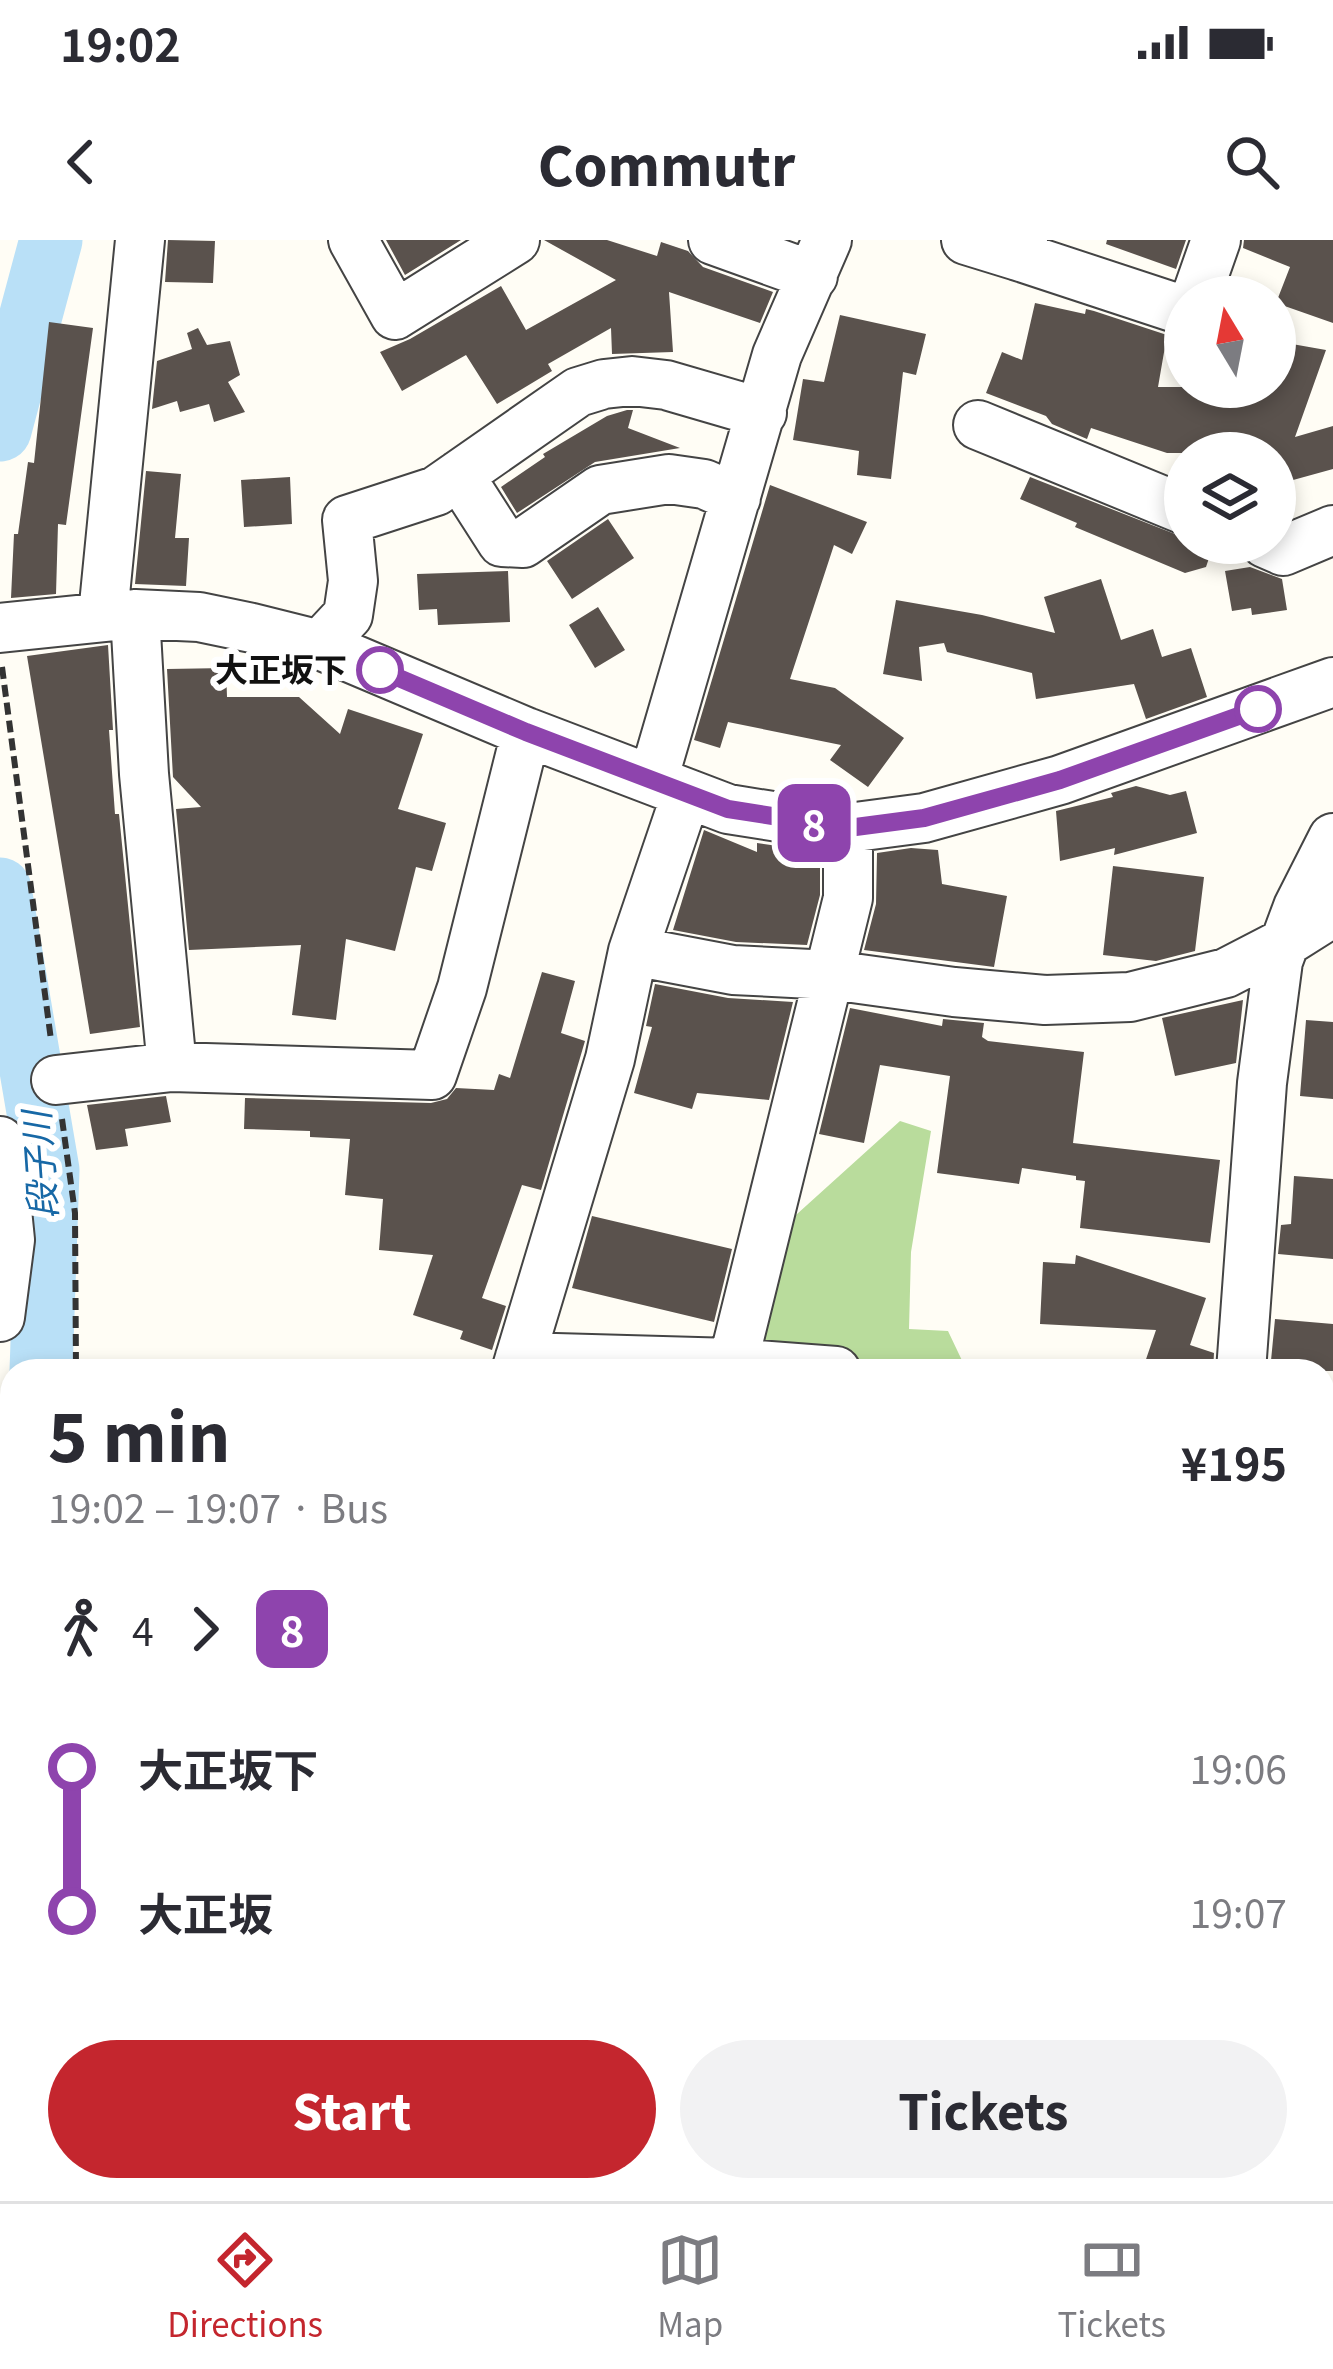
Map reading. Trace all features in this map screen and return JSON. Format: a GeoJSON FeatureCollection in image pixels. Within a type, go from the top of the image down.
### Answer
{"type":"FeatureCollection","features":[{"type":"Feature","properties":{"kind":"street"},"geometry":{"type":"LineString","coordinates":[[140,240],[119,614],[144,774],[172,1067]]}},
{"type":"Feature","properties":{"kind":"street"},"geometry":{"type":"LineString","coordinates":[[353,240],[395,315],[515,240]]}},
{"type":"Feature","properties":{"kind":"street"},"geometry":{"type":"LineString","coordinates":[[520,1359],[610,1059],[736,498],[777,355],[820,258],[713,240]]}},
{"type":"Feature","properties":{"kind":"street"},"geometry":{"type":"LineString","coordinates":[[966,240],[1020,248],[1164,303]]}},
{"type":"Feature","properties":{"kind":"street"},"geometry":{"type":"LineString","coordinates":[[1203,276],[1216,240]]}},
{"type":"Feature","properties":{"kind":"street"},"geometry":{"type":"LineString","coordinates":[[320,645],[348,616],[353,581],[346,520],[436,491],[578,392],[632,381],[666,385],[762,413]]}},
{"type":"Feature","properties":{"kind":"street"},"geometry":{"type":"LineString","coordinates":[[978,425],[1164,501]]}},
{"type":"Feature","properties":{"kind":"street"},"geometry":{"type":"LineString","coordinates":[[459,475],[502,542],[523,543],[600,490],[669,479],[704,484],[736,498]]}},
{"type":"Feature","properties":{"kind":"street"},"geometry":{"type":"LineString","coordinates":[[1296,545],[1333,530]]}},
{"type":"Feature","properties":{"kind":"street"},"geometry":{"type":"LineString","coordinates":[[0,628],[119,614],[199,617],[320,645],[526,732],[728,809],[848,828],[924,818],[1060,780],[1333,682]]}},
{"type":"Feature","properties":{"kind":"street"},"geometry":{"type":"LineString","coordinates":[[56,1080],[172,1067],[432,1075],[462,988],[526,732]]}},
{"type":"Feature","properties":{"kind":"street"},"geometry":{"type":"LineString","coordinates":[[734,1359],[848,898],[848,828]]}},
{"type":"Feature","properties":{"kind":"street"},"geometry":{"type":"LineString","coordinates":[[1242,1359],[1266,1045],[1284,944],[1333,838]]}},
{"type":"Feature","properties":{"kind":"street"},"geometry":{"type":"LineString","coordinates":[[633,951],[733,970],[831,975],[1045,1000],[1130,998],[1226,973],[1333,912]]}},
{"type":"Feature","properties":{"kind":"street"},"geometry":{"type":"LineString","coordinates":[[0,1141],[10,1240],[0,1317]]}},
{"type":"Feature","properties":{"kind":"path"},"geometry":{"type":"LineString","coordinates":[[0,651],[75,1213],[76,1359]]}},
{"type":"Feature","properties":{"kind":"green space"},"geometry":{"type":"Polygon","coordinates":[[[900,1121],[931,1131],[911,1252],[909,1329],[948,1331],[961,1359],[746,1359],[776,1233],[900,1121]]]}},
{"type":"Feature","properties":{"kind":"building"},"geometry":{"type":"Polygon","coordinates":[[[168,240],[215,241],[213,283],[165,282],[168,240]]]}},
{"type":"Feature","properties":{"kind":"building"},"geometry":{"type":"Polygon","coordinates":[[[386,240],[461,240],[405,275],[386,240]]]}},
{"type":"Feature","properties":{"kind":"building"},"geometry":{"type":"Polygon","coordinates":[[[544,240],[607,240],[657,256],[661,242],[688,251],[703,267],[773,292],[760,323],[669,292],[673,352],[612,354],[611,328],[548,364],[552,371],[497,404],[466,355],[402,391],[380,352],[501,286],[526,330],[616,280],[544,240]]]}},
{"type":"Feature","properties":{"kind":"building"},"geometry":{"type":"Polygon","coordinates":[[[1107,240],[1186,240],[1176,269],[1106,244],[1107,240]]]}},
{"type":"Feature","properties":{"kind":"building"},"geometry":{"type":"Polygon","coordinates":[[[1244,240],[1333,240],[1333,323],[1296,310],[1296,276],[1286,276],[1290,267],[1243,248],[1244,240]]]}},
{"type":"Feature","properties":{"kind":"building"},"geometry":{"type":"Polygon","coordinates":[[[1035,303],[1085,314],[1086,309],[1164,334],[1158,387],[1164,387],[1164,408],[1296,408],[1296,345],[1326,350],[1296,434],[1164,432],[1164,452],[1091,428],[1087,439],[1052,424],[1046,416],[986,393],[1002,352],[1022,360],[1035,303]]]}},
{"type":"Feature","properties":{"kind":"building"},"geometry":{"type":"Polygon","coordinates":[[[840,315],[926,334],[916,375],[903,372],[891,479],[857,475],[859,451],[793,440],[803,379],[824,382],[840,315]]]}},
{"type":"Feature","properties":{"kind":"building"},"geometry":{"type":"Polygon","coordinates":[[[49,322],[93,328],[66,525],[58,524],[56,594],[11,598],[14,534],[18,534],[28,462],[34,463],[49,322]]]}},
{"type":"Feature","properties":{"kind":"building"},"geometry":{"type":"Polygon","coordinates":[[[198,328],[207,345],[230,341],[240,375],[228,382],[245,412],[214,422],[209,404],[180,412],[177,401],[152,409],[157,361],[192,349],[187,333],[198,328]]]}},
{"type":"Feature","properties":{"kind":"building"},"geometry":{"type":"Polygon","coordinates":[[[633,410],[628,428],[680,448],[595,462],[517,513],[501,487],[543,454],[607,416],[633,410]]]}},
{"type":"Feature","properties":{"kind":"building"},"geometry":{"type":"Polygon","coordinates":[[[1333,426],[1333,469],[1296,479],[1296,437],[1333,426]]]}},
{"type":"Feature","properties":{"kind":"building"},"geometry":{"type":"Polygon","coordinates":[[[146,471],[181,474],[175,538],[189,538],[186,586],[135,584],[146,471]]]}},
{"type":"Feature","properties":{"kind":"building"},"geometry":{"type":"Polygon","coordinates":[[[290,477],[292,524],[244,527],[241,480],[290,477]]]}},
{"type":"Feature","properties":{"kind":"building"},"geometry":{"type":"Polygon","coordinates":[[[1030,477],[1164,530],[1164,564],[1206,567],[1185,573],[1075,527],[1077,523],[1020,499],[1030,477]]]}},
{"type":"Feature","properties":{"kind":"building"},"geometry":{"type":"Polygon","coordinates":[[[770,485],[867,522],[852,554],[834,545],[790,679],[835,688],[904,738],[868,787],[830,760],[841,745],[728,722],[720,748],[694,740],[770,485]]]}},
{"type":"Feature","properties":{"kind":"building"},"geometry":{"type":"Polygon","coordinates":[[[608,519],[634,558],[572,599],[547,561],[608,519]]]}},
{"type":"Feature","properties":{"kind":"building"},"geometry":{"type":"Polygon","coordinates":[[[1250,567],[1282,579],[1287,610],[1252,615],[1251,608],[1232,611],[1225,571],[1250,567]]]}},
{"type":"Feature","properties":{"kind":"building"},"geometry":{"type":"Polygon","coordinates":[[[508,571],[510,622],[438,625],[437,609],[419,610],[417,574],[508,571]]]}},
{"type":"Feature","properties":{"kind":"building"},"geometry":{"type":"Polygon","coordinates":[[[1101,579],[1121,640],[1153,629],[1162,657],[1191,648],[1207,697],[1146,719],[1134,684],[1036,699],[1032,673],[947,652],[944,643],[919,647],[922,681],[883,674],[896,600],[1055,633],[1044,597],[1101,579]]]}},
{"type":"Feature","properties":{"kind":"building"},"geometry":{"type":"Polygon","coordinates":[[[598,607],[625,650],[595,668],[569,625],[598,607]]]}},
{"type":"Feature","properties":{"kind":"building"},"geometry":{"type":"Polygon","coordinates":[[[108,645],[115,814],[119,814],[140,1027],[90,1034],[27,656],[108,645]]]}},
{"type":"Feature","properties":{"kind":"building"},"geometry":{"type":"Polygon","coordinates":[[[226,668],[227,697],[299,697],[340,734],[348,709],[423,734],[398,809],[446,823],[432,871],[416,867],[395,951],[346,939],[336,1020],[292,1015],[301,945],[189,950],[176,809],[201,807],[173,777],[167,669],[226,668]]]}},
{"type":"Feature","properties":{"kind":"building"},"geometry":{"type":"Polygon","coordinates":[[[1136,786],[1170,795],[1186,791],[1197,833],[1114,855],[1115,848],[1060,861],[1056,811],[1113,797],[1111,793],[1136,786]]]}},
{"type":"Feature","properties":{"kind":"building"},"geometry":{"type":"Polygon","coordinates":[[[704,830],[757,852],[757,843],[820,852],[820,895],[807,945],[736,942],[673,930],[704,830]]]}},
{"type":"Feature","properties":{"kind":"building"},"geometry":{"type":"Polygon","coordinates":[[[938,850],[942,884],[1007,896],[994,967],[864,950],[876,904],[877,853],[938,850]]]}},
{"type":"Feature","properties":{"kind":"building"},"geometry":{"type":"Polygon","coordinates":[[[1113,866],[1204,877],[1195,951],[1156,961],[1103,955],[1113,866]]]}},
{"type":"Feature","properties":{"kind":"building"},"geometry":{"type":"Polygon","coordinates":[[[542,972],[575,981],[561,1033],[585,1041],[541,1190],[522,1185],[482,1298],[506,1306],[492,1350],[460,1339],[463,1331],[413,1315],[433,1255],[379,1250],[383,1199],[345,1195],[350,1139],[310,1137],[310,1131],[244,1129],[245,1098],[431,1103],[447,1099],[456,1088],[494,1090],[499,1074],[510,1078],[542,972]]]}},
{"type":"Feature","properties":{"kind":"building"},"geometry":{"type":"Polygon","coordinates":[[[655,984],[728,998],[793,1002],[769,1100],[697,1093],[692,1109],[634,1093],[652,1027],[646,1026],[655,984]]]}},
{"type":"Feature","properties":{"kind":"building"},"geometry":{"type":"Polygon","coordinates":[[[1243,1000],[1236,1063],[1175,1076],[1162,1018],[1243,1000]]]}},
{"type":"Feature","properties":{"kind":"building"},"geometry":{"type":"Polygon","coordinates":[[[850,1008],[942,1026],[943,1019],[984,1023],[982,1037],[988,1041],[1084,1052],[1073,1143],[1220,1160],[1210,1243],[1080,1228],[1085,1181],[1076,1176],[1022,1168],[1019,1184],[937,1173],[950,1076],[880,1065],[864,1143],[819,1134],[850,1008]]]}},
{"type":"Feature","properties":{"kind":"building"},"geometry":{"type":"Polygon","coordinates":[[[1306,1020],[1333,1022],[1333,1099],[1300,1096],[1306,1020]]]}},
{"type":"Feature","properties":{"kind":"building"},"geometry":{"type":"Polygon","coordinates":[[[166,1096],[171,1122],[125,1129],[128,1146],[96,1150],[87,1105],[166,1096]]]}},
{"type":"Feature","properties":{"kind":"building"},"geometry":{"type":"Polygon","coordinates":[[[1294,1176],[1333,1179],[1333,1259],[1278,1254],[1281,1225],[1291,1224],[1294,1176]]]}},
{"type":"Feature","properties":{"kind":"building"},"geometry":{"type":"Polygon","coordinates":[[[592,1216],[732,1249],[714,1322],[572,1288],[592,1216]]]}},
{"type":"Feature","properties":{"kind":"building"},"geometry":{"type":"Polygon","coordinates":[[[1076,1255],[1206,1298],[1190,1345],[1214,1353],[1214,1359],[1146,1359],[1156,1330],[1040,1324],[1043,1262],[1075,1264],[1076,1255]]]}},
{"type":"Feature","properties":{"kind":"building"},"geometry":{"type":"Polygon","coordinates":[[[1275,1319],[1333,1324],[1333,1359],[1271,1359],[1275,1319]]]}},
{"type":"Feature","properties":{"kind":"waterway","name":"段子川"},"geometry":{"type":"LineString","coordinates":[[0,430],[51,240]]}},
{"type":"Feature","properties":{"kind":"waterway","name":"段子川"},"geometry":{"type":"LineString","coordinates":[[0,889],[48,1170],[41,1359]]}},
{"type":"Feature","properties":{"kind":"bus line","name":"8"},"geometry":{"type":"LineString","coordinates":[[380,670],[686,795],[728,809],[848,828],[924,818],[1060,780],[1258,709]]}},
{"type":"Feature","properties":{"kind":"place","name":"大正坂下"},"geometry":{"type":"Point","coordinates":[380,670]}}]}
